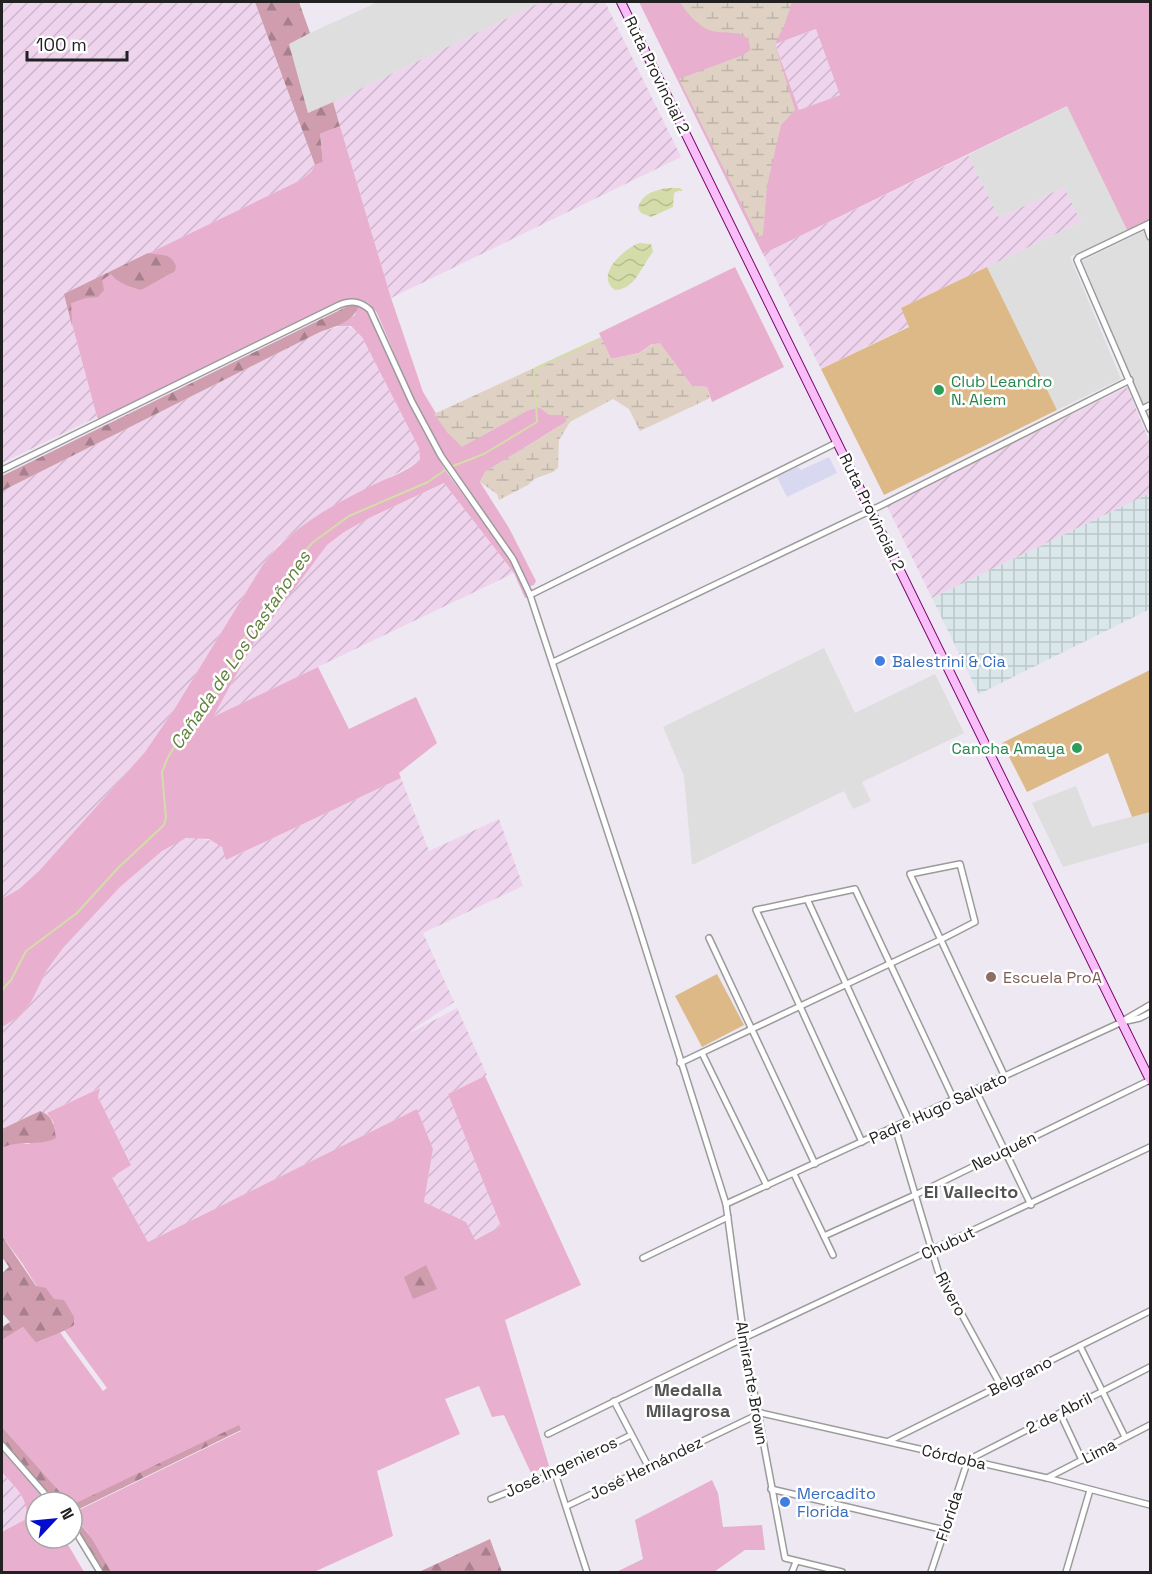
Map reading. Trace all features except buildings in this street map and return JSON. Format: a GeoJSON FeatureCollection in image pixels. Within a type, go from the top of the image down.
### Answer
{"type":"FeatureCollection","features":[{"type":"Feature","properties":{"kind":"main road","name":"Ruta Provincial 2"},"geometry":{"type":"LineString","coordinates":[[621,2],[1150,1080]]}},
{"type":"Feature","properties":{"kind":"street"},"geometry":{"type":"LineString","coordinates":[[1150,237],[1148,224],[1078,258],[1150,429]]}},
{"type":"Feature","properties":{"kind":"street","name":"Almirante Brown"},"geometry":{"type":"LineString","coordinates":[[2,470],[345,302],[357,301],[370,310],[412,402],[441,456],[513,559],[530,595],[553,662],[726,1204],[744,1338],[771,1489],[783,1549],[788,1560],[796,1562]]}},
{"type":"Feature","properties":{"kind":"street"},"geometry":{"type":"LineString","coordinates":[[553,662],[871,510],[1130,380]]}},
{"type":"Feature","properties":{"kind":"street"},"geometry":{"type":"LineString","coordinates":[[1142,409],[1150,405]]}},
{"type":"Feature","properties":{"kind":"street"},"geometry":{"type":"LineString","coordinates":[[530,595],[838,442]]}},
{"type":"Feature","properties":{"kind":"street"},"geometry":{"type":"LineString","coordinates":[[680,1063],[847,984],[939,940],[975,922],[960,864],[910,874],[939,940],[1005,1077]]}},
{"type":"Feature","properties":{"kind":"street"},"geometry":{"type":"LineString","coordinates":[[862,1142],[756,910],[855,889],[954,1100]]}},
{"type":"Feature","properties":{"kind":"street"},"geometry":{"type":"LineString","coordinates":[[807,899],[909,1121]]}},
{"type":"Feature","properties":{"kind":"street"},"geometry":{"type":"LineString","coordinates":[[709,938],[815,1164]]}},
{"type":"Feature","properties":{"kind":"street"},"geometry":{"type":"LineString","coordinates":[[1122,1022],[1150,1005]]}},
{"type":"Feature","properties":{"kind":"street","name":"Padre Hugo Salvato"},"geometry":{"type":"LineString","coordinates":[[726,1204],[1122,1022],[1150,1013]]}},
{"type":"Feature","properties":{"kind":"street"},"geometry":{"type":"LineString","coordinates":[[702,1053],[767,1186]]}},
{"type":"Feature","properties":{"kind":"street","name":"Neuquén"},"geometry":{"type":"LineString","coordinates":[[824,1236],[915,1195],[1150,1080]]}},
{"type":"Feature","properties":{"kind":"street"},"geometry":{"type":"LineString","coordinates":[[976,1090],[1031,1204]]}},
{"type":"Feature","properties":{"kind":"street","name":"Rivero"},"geometry":{"type":"LineString","coordinates":[[895,1127],[931,1251],[946,1287],[1001,1386]]}},
{"type":"Feature","properties":{"kind":"street","name":"Chubut"},"geometry":{"type":"LineString","coordinates":[[548,1434],[744,1338],[1150,1147]]}},
{"type":"Feature","properties":{"kind":"street"},"geometry":{"type":"LineString","coordinates":[[794,1174],[833,1255]]}},
{"type":"Feature","properties":{"kind":"street"},"geometry":{"type":"LineString","coordinates":[[643,1258],[728,1216]]}},
{"type":"Feature","properties":{"kind":"street","name":"Belgrano"},"geometry":{"type":"LineString","coordinates":[[888,1442],[1150,1311]]}},
{"type":"Feature","properties":{"kind":"street"},"geometry":{"type":"LineString","coordinates":[[1080,1346],[1125,1437]]}},
{"type":"Feature","properties":{"kind":"street","name":"2 de Abril"},"geometry":{"type":"LineString","coordinates":[[968,1460],[1150,1367]]}},
{"type":"Feature","properties":{"kind":"street"},"geometry":{"type":"LineString","coordinates":[[614,1401],[648,1466]]}},
{"type":"Feature","properties":{"kind":"street","name":"Córdoba"},"geometry":{"type":"LineString","coordinates":[[757,1414],[761,1413],[1047,1478],[1150,1505]]}},
{"type":"Feature","properties":{"kind":"street"},"geometry":{"type":"LineString","coordinates":[[1060,1413],[1082,1460]]}},
{"type":"Feature","properties":{"kind":"street","name":"José Hernández"},"geometry":{"type":"LineString","coordinates":[[567,1506],[757,1414]]}},
{"type":"Feature","properties":{"kind":"street","name":"Lima"},"geometry":{"type":"LineString","coordinates":[[1047,1478],[1150,1425]]}},
{"type":"Feature","properties":{"kind":"street","name":"José Ingenieros"},"geometry":{"type":"LineString","coordinates":[[491,1499],[555,1473],[631,1435]]}},
{"type":"Feature","properties":{"kind":"street"},"geometry":{"type":"LineString","coordinates":[[2,1445],[41,1490]]}},
{"type":"Feature","properties":{"kind":"street","name":"Florida"},"geometry":{"type":"LineString","coordinates":[[931,1572],[968,1460]]}},
{"type":"Feature","properties":{"kind":"street"},"geometry":{"type":"LineString","coordinates":[[555,1473],[587,1572]]}},
{"type":"Feature","properties":{"kind":"street"},"geometry":{"type":"LineString","coordinates":[[771,1489],[945,1530]]}},
{"type":"Feature","properties":{"kind":"street"},"geometry":{"type":"LineString","coordinates":[[1066,1572],[1090,1490]]}},
{"type":"Feature","properties":{"kind":"street"},"geometry":{"type":"LineString","coordinates":[[84,1546],[100,1572]]}},
{"type":"Feature","properties":{"kind":"street"},"geometry":{"type":"LineString","coordinates":[[792,1572],[796,1562],[842,1572]]}},
{"type":"Feature","properties":{"kind":"shaded area"},"geometry":{"type":"Polygon","coordinates":[[[2,2],[255,2],[315,165],[311,172],[301,180],[64,294],[97,417],[2,463],[2,2]]]}},
{"type":"Feature","properties":{"kind":"shaded area"},"geometry":{"type":"Polygon","coordinates":[[[378,2],[541,2],[308,114],[288,43],[378,2]]]}},
{"type":"Feature","properties":{"kind":"shaded area"},"geometry":{"type":"Polygon","coordinates":[[[541,2],[605,2],[681,157],[391,298],[333,102],[541,2]]]}},
{"type":"Feature","properties":{"kind":"shaded area"},"geometry":{"type":"Polygon","coordinates":[[[639,2],[1150,2],[1150,219],[1127,230],[1067,106],[763,254],[639,2]],[[816,29],[775,44],[799,110],[840,95],[816,29]]]}},
{"type":"Feature","properties":{"kind":"shaded area"},"geometry":{"type":"Polygon","coordinates":[[[817,29],[840,95],[799,110],[775,44],[817,29]]]}},
{"type":"Feature","properties":{"kind":"shaded area"},"geometry":{"type":"Polygon","coordinates":[[[1068,106],[1127,230],[1070,257],[1121,379],[1057,410],[987,267],[1081,222],[1064,187],[999,218],[968,155],[1068,106]]]}},
{"type":"Feature","properties":{"kind":"shaded area"},"geometry":{"type":"Polygon","coordinates":[[[340,126],[391,298],[423,392],[448,433],[539,407],[550,415],[563,415],[567,419],[566,422],[485,472],[480,482],[509,528],[536,581],[534,585],[530,586],[502,538],[448,463],[401,370],[377,313],[363,300],[343,301],[98,419],[97,417],[64,294],[301,180],[311,172],[315,165],[323,162],[320,134],[340,126]]]}},
{"type":"Feature","properties":{"kind":"shaded area"},"geometry":{"type":"Polygon","coordinates":[[[968,155],[999,218],[1064,187],[1081,222],[901,308],[909,326],[821,369],[763,254],[968,155]]]}},
{"type":"Feature","properties":{"kind":"shaded area"},"geometry":{"type":"Polygon","coordinates":[[[1150,228],[1150,419],[1082,261],[1150,228]]]}},
{"type":"Feature","properties":{"kind":"shaded area"},"geometry":{"type":"Polygon","coordinates":[[[735,267],[784,367],[712,402],[707,387],[692,386],[678,368],[652,344],[639,353],[611,359],[599,333],[735,267]]]}},
{"type":"Feature","properties":{"kind":"shaded area","name":"Club Leandro N. Alem"},"geometry":{"type":"Polygon","coordinates":[[[987,267],[1057,410],[884,495],[821,369],[909,327],[901,308],[987,267]]]}},
{"type":"Feature","properties":{"kind":"shaded area"},"geometry":{"type":"Polygon","coordinates":[[[350,305],[357,305],[362,307],[371,317],[419,423],[445,470],[511,560],[528,597],[525,598],[514,573],[444,483],[371,517],[344,532],[327,545],[254,643],[213,717],[318,667],[349,729],[416,697],[437,743],[399,773],[401,778],[226,860],[222,847],[209,839],[186,838],[162,851],[120,887],[63,948],[47,970],[31,1002],[20,1016],[2,1027],[2,899],[19,889],[39,871],[145,752],[273,552],[313,518],[405,470],[420,459],[419,448],[362,337],[351,326],[336,326],[355,315],[357,306],[350,305]]]}},
{"type":"Feature","properties":{"kind":"shaded area"},"geometry":{"type":"Polygon","coordinates":[[[344,325],[356,330],[362,337],[419,448],[420,459],[409,467],[335,505],[278,545],[262,566],[175,708],[145,752],[39,871],[19,889],[2,899],[2,491],[320,332],[344,325]]]}},
{"type":"Feature","properties":{"kind":"shaded area"},"geometry":{"type":"Polygon","coordinates":[[[1127,387],[1150,443],[1150,493],[932,598],[887,506],[1127,387]]]}},
{"type":"Feature","properties":{"kind":"shaded area"},"geometry":{"type":"Polygon","coordinates":[[[829,457],[837,473],[787,497],[777,477],[798,467],[801,470],[829,457]]]}},
{"type":"Feature","properties":{"kind":"shaded area"},"geometry":{"type":"Polygon","coordinates":[[[444,483],[514,573],[213,717],[254,643],[327,545],[344,532],[371,517],[444,483]]]}},
{"type":"Feature","properties":{"kind":"shaded area"},"geometry":{"type":"Polygon","coordinates":[[[1150,493],[1150,609],[979,694],[932,598],[1150,493]]]}},
{"type":"Feature","properties":{"kind":"shaded area"},"geometry":{"type":"Polygon","coordinates":[[[824,648],[855,713],[935,674],[964,733],[862,782],[871,801],[853,809],[844,791],[692,865],[684,776],[663,727],[824,648]]]}},
{"type":"Feature","properties":{"kind":"shaded area","name":"Cancha Amaya"},"geometry":{"type":"Polygon","coordinates":[[[1150,670],[1150,812],[1132,817],[1108,753],[1027,792],[1002,743],[1150,670]]]}},
{"type":"Feature","properties":{"kind":"shaded area"},"geometry":{"type":"Polygon","coordinates":[[[401,778],[429,851],[499,819],[523,886],[423,933],[454,1002],[411,1031],[457,1008],[487,1075],[448,1094],[501,1226],[474,1240],[466,1222],[424,1202],[433,1149],[417,1109],[148,1242],[112,1176],[131,1164],[98,1097],[99,1088],[47,1113],[40,1111],[2,1129],[2,1027],[20,1016],[31,1002],[47,970],[63,948],[120,887],[162,851],[180,840],[196,837],[216,842],[222,847],[227,860],[401,778]]]}},
{"type":"Feature","properties":{"kind":"shaded area"},"geometry":{"type":"Polygon","coordinates":[[[1076,786],[1092,827],[1150,812],[1150,842],[1063,867],[1032,803],[1076,786]]]}},
{"type":"Feature","properties":{"kind":"shaded area"},"geometry":{"type":"Polygon","coordinates":[[[717,974],[744,1025],[702,1047],[675,996],[717,974]]]}},
{"type":"Feature","properties":{"kind":"shaded area"},"geometry":{"type":"Polygon","coordinates":[[[485,1076],[581,1285],[505,1320],[549,1466],[531,1473],[504,1415],[492,1417],[479,1386],[445,1399],[460,1434],[377,1471],[393,1536],[314,1572],[111,1572],[84,1528],[84,1508],[241,1431],[238,1426],[84,1501],[84,1490],[58,1490],[2,1427],[2,1340],[23,1327],[36,1343],[59,1331],[103,1391],[107,1388],[65,1331],[2,1236],[2,1148],[13,1142],[29,1144],[54,1123],[47,1113],[100,1088],[98,1097],[131,1165],[112,1177],[148,1242],[417,1109],[433,1149],[424,1202],[466,1222],[475,1240],[501,1226],[448,1094],[485,1076]]]}},
{"type":"Feature","properties":{"kind":"shaded area"},"geometry":{"type":"Polygon","coordinates":[[[2,1451],[36,1490],[24,1490],[24,1501],[2,1472],[2,1451]]]}},
{"type":"Feature","properties":{"kind":"shaded area"},"geometry":{"type":"Polygon","coordinates":[[[2,1472],[23,1497],[24,1520],[2,1532],[2,1472]]]}},
{"type":"Feature","properties":{"kind":"shaded area"},"geometry":{"type":"Polygon","coordinates":[[[712,1480],[718,1493],[723,1527],[762,1525],[765,1550],[745,1550],[714,1572],[616,1572],[643,1559],[635,1520],[712,1480]]]}},
{"type":"Feature","properties":{"kind":"shaded area"},"geometry":{"type":"Polygon","coordinates":[[[24,1520],[24,1550],[71,1550],[84,1572],[2,1572],[2,1532],[24,1520]]]}},
{"type":"Feature","properties":{"kind":"green space"},"geometry":{"type":"Polygon","coordinates":[[[255,2],[299,2],[310,33],[289,44],[308,113],[333,102],[340,126],[320,134],[323,162],[315,165],[255,2]]]}},
{"type":"Feature","properties":{"kind":"green space"},"geometry":{"type":"Polygon","coordinates":[[[680,2],[792,2],[775,44],[795,110],[781,125],[767,186],[763,235],[758,237],[679,79],[743,55],[750,50],[749,43],[747,38],[737,33],[712,31],[702,26],[680,2]]]}},
{"type":"Feature","properties":{"kind":"green space"},"geometry":{"type":"Polygon","coordinates":[[[148,253],[171,258],[176,266],[175,271],[141,290],[121,282],[111,274],[102,280],[104,290],[98,297],[71,303],[72,326],[64,294],[148,253]]]}},
{"type":"Feature","properties":{"kind":"green space"},"geometry":{"type":"Polygon","coordinates":[[[350,305],[358,308],[352,317],[342,323],[2,491],[2,476],[350,305]]]}},
{"type":"Feature","properties":{"kind":"green space"},"geometry":{"type":"Polygon","coordinates":[[[601,337],[611,359],[639,353],[653,344],[660,343],[692,386],[707,387],[710,398],[640,431],[629,409],[613,399],[570,422],[559,440],[558,468],[499,500],[497,494],[480,482],[485,472],[566,422],[567,419],[563,415],[550,415],[539,407],[527,411],[462,447],[434,414],[601,337]]]}},
{"type":"Feature","properties":{"kind":"green space"},"geometry":{"type":"Polygon","coordinates":[[[40,1111],[50,1118],[56,1138],[49,1141],[8,1145],[2,1148],[2,1129],[40,1111]]]}},
{"type":"Feature","properties":{"kind":"green space"},"geometry":{"type":"Polygon","coordinates":[[[2,1236],[36,1286],[46,1288],[54,1299],[64,1300],[74,1317],[74,1325],[36,1343],[23,1327],[2,1340],[2,1327],[10,1322],[2,1313],[2,1273],[9,1267],[2,1257],[2,1236]]]}},
{"type":"Feature","properties":{"kind":"green space"},"geometry":{"type":"Polygon","coordinates":[[[426,1265],[437,1289],[413,1299],[404,1277],[426,1265]]]}},
{"type":"Feature","properties":{"kind":"green space"},"geometry":{"type":"Polygon","coordinates":[[[239,1425],[241,1430],[84,1507],[84,1499],[239,1425]]]}},
{"type":"Feature","properties":{"kind":"green space"},"geometry":{"type":"Polygon","coordinates":[[[2,1427],[58,1490],[46,1490],[2,1441],[2,1427]]]}},
{"type":"Feature","properties":{"kind":"green space"},"geometry":{"type":"Polygon","coordinates":[[[84,1529],[111,1572],[104,1572],[84,1540],[84,1529]]]}},
{"type":"Feature","properties":{"kind":"green space"},"geometry":{"type":"Polygon","coordinates":[[[490,1539],[502,1572],[419,1572],[490,1539]]]}},
{"type":"Feature","properties":{"kind":"water"},"geometry":{"type":"Polygon","coordinates":[[[666,188],[680,188],[683,191],[674,193],[673,207],[651,217],[641,213],[638,208],[645,196],[666,188]]]}},
{"type":"Feature","properties":{"kind":"water"},"geometry":{"type":"Polygon","coordinates":[[[639,243],[651,244],[653,252],[628,286],[615,290],[609,284],[609,270],[619,257],[639,243]]]}},
{"type":"Feature","properties":{"kind":"waterway","name":"Cañada de Los Castañones"},"geometry":{"type":"LineString","coordinates":[[2,990],[11,980],[26,951],[77,913],[118,868],[164,825],[166,818],[162,772],[168,757],[185,730],[214,694],[240,644],[312,543],[349,516],[428,482],[448,468],[484,454],[537,422],[534,372],[536,368],[595,341]]}},
{"type":"Feature","properties":{"kind":"place","name":"Club Leandro N. Alem"},"geometry":{"type":"Point","coordinates":[939,390]}},
{"type":"Feature","properties":{"kind":"place","name":"Balestrini & Cia"},"geometry":{"type":"Point","coordinates":[880,661]}},
{"type":"Feature","properties":{"kind":"place","name":"Cancha Amaya"},"geometry":{"type":"Point","coordinates":[1077,748]}},
{"type":"Feature","properties":{"kind":"place","name":"Escuela ProA"},"geometry":{"type":"Point","coordinates":[991,977]}},
{"type":"Feature","properties":{"kind":"place","name":"Mercadito Florida"},"geometry":{"type":"Point","coordinates":[785,1502]}},
{"type":"Feature","properties":{"kind":"district","name":"El Vallecito"},"geometry":{"type":"Point","coordinates":[971,1191]}},
{"type":"Feature","properties":{"kind":"district","name":"Medalla Milagrosa"},"geometry":{"type":"Point","coordinates":[688,1399]}}]}
